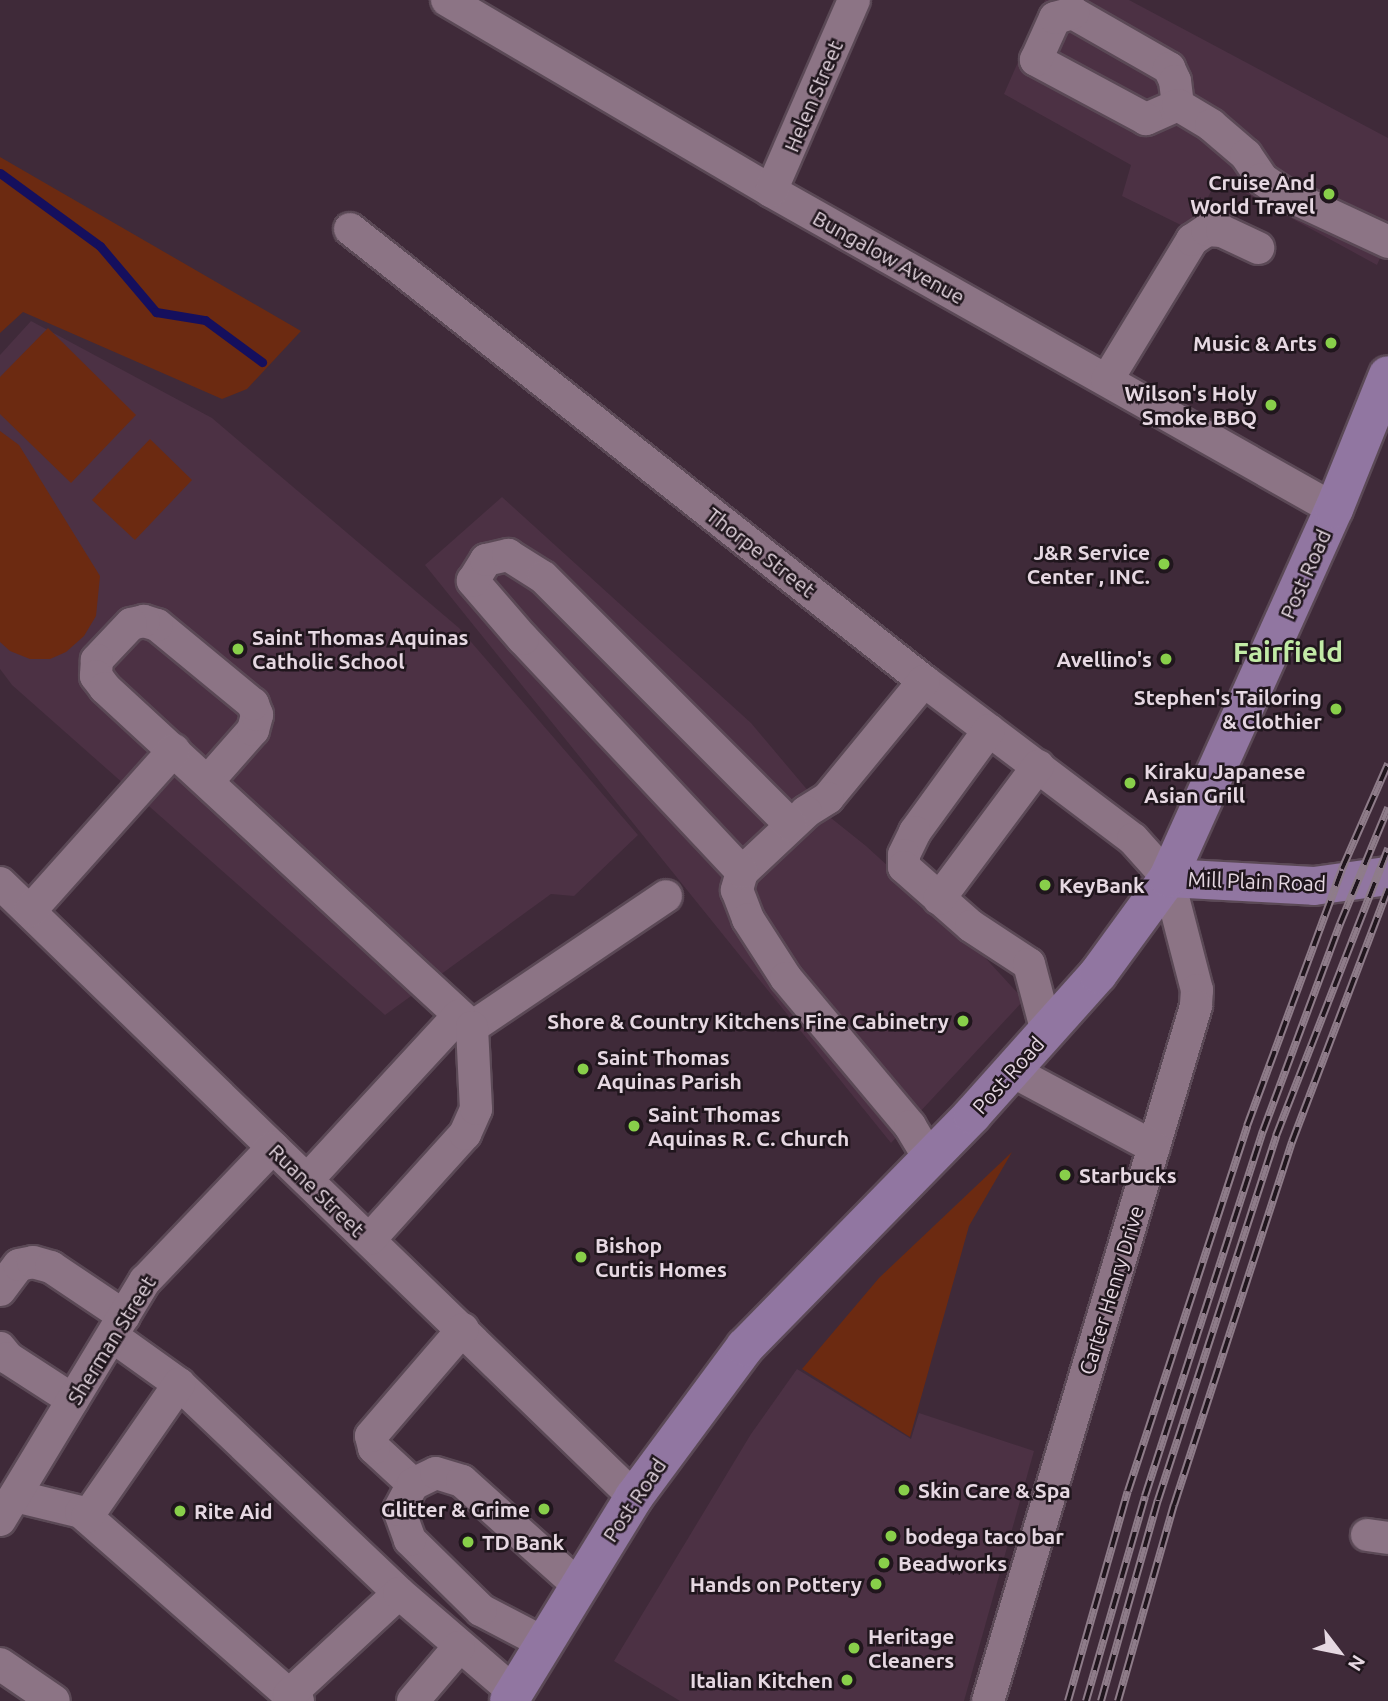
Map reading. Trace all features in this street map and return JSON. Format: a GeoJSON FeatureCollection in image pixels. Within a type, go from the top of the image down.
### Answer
{"type":"FeatureCollection","features":[{"type":"Feature","properties":{"kind":"main road","name":"Post Road"},"geometry":{"type":"LineString","coordinates":[[512,1696],[634,1497],[746,1347],[1012,1071],[1098,974],[1168,878],[1334,509],[1388,375]]}},
{"type":"Feature","properties":{"kind":"main road","name":"Mill Plain Road"},"geometry":{"type":"LineString","coordinates":[[1168,878],[1314,886],[1388,876]]}},
{"type":"Feature","properties":{"kind":"street","name":"Bungalow Avenue"},"geometry":{"type":"LineString","coordinates":[[447,0],[771,191],[1334,509]]}},
{"type":"Feature","properties":{"kind":"street","name":"Helen Street"},"geometry":{"type":"LineString","coordinates":[[771,191],[854,0]]}},
{"type":"Feature","properties":{"kind":"street"},"geometry":{"type":"LineString","coordinates":[[1178,105],[1211,125],[1246,155],[1262,179],[1281,192],[1388,242]]}},
{"type":"Feature","properties":{"kind":"street","name":"Thorpe Street"},"geometry":{"type":"LineString","coordinates":[[350,229],[925,681],[1133,839],[1168,878]]}},
{"type":"Feature","properties":{"kind":"street"},"geometry":{"type":"LineString","coordinates":[[1107,380],[1192,240],[1207,230],[1222,231],[1258,248]]}},
{"type":"Feature","properties":{"kind":"street"},"geometry":{"type":"LineString","coordinates":[[742,872],[523,639],[473,581],[486,560],[508,555],[543,576],[791,825]]}},
{"type":"Feature","properties":{"kind":"street"},"geometry":{"type":"LineString","coordinates":[[208,781],[253,730],[257,715],[253,704],[157,625],[144,621],[131,625],[97,660],[96,676],[174,750],[466,1021],[476,1109],[465,1134],[369,1239]]}},
{"type":"Feature","properties":{"kind":"street"},"geometry":{"type":"LineString","coordinates":[[925,681],[828,799],[791,825],[742,872],[737,890],[748,919],[778,966],[909,1126],[930,1159]]}},
{"type":"Feature","properties":{"kind":"street"},"geometry":{"type":"LineString","coordinates":[[989,730],[915,832],[904,855],[904,867],[971,926],[1029,964],[1047,1032]]}},
{"type":"Feature","properties":{"kind":"street"},"geometry":{"type":"LineString","coordinates":[[30,911],[174,750]]}},
{"type":"Feature","properties":{"kind":"street"},"geometry":{"type":"LineString","coordinates":[[939,899],[1038,766]]}},
{"type":"Feature","properties":{"kind":"street","name":"Carter Henry Drive"},"geometry":{"type":"LineString","coordinates":[[988,1701],[1196,1006],[1197,990],[1168,878]]}},
{"type":"Feature","properties":{"kind":"street","name":"Ruane Street"},"geometry":{"type":"LineString","coordinates":[[0,883],[634,1497]]}},
{"type":"Feature","properties":{"kind":"street"},"geometry":{"type":"LineString","coordinates":[[307,1180],[466,1021],[666,897]]}},
{"type":"Feature","properties":{"kind":"street"},"geometry":{"type":"LineString","coordinates":[[1012,1071],[1154,1147]]}},
{"type":"Feature","properties":{"kind":"street","name":"Sherman Street"},"geometry":{"type":"LineString","coordinates":[[7,1508],[145,1281],[273,1147]]}},
{"type":"Feature","properties":{"kind":"street"},"geometry":{"type":"LineString","coordinates":[[0,1290],[19,1265],[33,1262],[51,1267],[118,1326],[399,1593],[512,1696]]}},
{"type":"Feature","properties":{"kind":"street"},"geometry":{"type":"LineString","coordinates":[[412,1484],[374,1448],[371,1436],[463,1329]]}},
{"type":"Feature","properties":{"kind":"street"},"geometry":{"type":"LineString","coordinates":[[0,1348],[8,1358],[73,1400]]}},
{"type":"Feature","properties":{"kind":"street"},"geometry":{"type":"LineString","coordinates":[[87,1517],[179,1384]]}},
{"type":"Feature","properties":{"kind":"street"},"geometry":{"type":"LineString","coordinates":[[544,1643],[481,1610],[410,1540],[399,1510],[412,1484],[436,1473],[462,1481],[579,1586]]}},
{"type":"Feature","properties":{"kind":"street"},"geometry":{"type":"LineString","coordinates":[[7,1508],[81,1512],[294,1698],[399,1593]]}},
{"type":"Feature","properties":{"kind":"street"},"geometry":{"type":"LineString","coordinates":[[412,1701],[459,1647]]}},
{"type":"Feature","properties":{"kind":"street"},"geometry":{"type":"LineString","coordinates":[[1,1669],[54,1701]]}},
{"type":"Feature","properties":{"kind":"shaded area"},"geometry":{"type":"Polygon","coordinates":[[[1045,0],[1129,0],[1388,138],[1388,240],[1377,265],[1218,178],[1191,230],[1122,196],[1131,165],[1004,94],[1045,0]]]}},
{"type":"Feature","properties":{"kind":"shaded area"},"geometry":{"type":"Polygon","coordinates":[[[0,157],[301,331],[247,389],[222,399],[23,312],[0,333],[0,157]]]}},
{"type":"Feature","properties":{"kind":"shaded area","name":"Saint Thomas Aquinas Catholic School"},"geometry":{"type":"Polygon","coordinates":[[[31,321],[212,418],[459,628],[638,835],[574,896],[551,894],[385,1015],[12,685],[0,669],[0,355],[31,321]]]}},
{"type":"Feature","properties":{"kind":"shaded area"},"geometry":{"type":"Polygon","coordinates":[[[48,328],[136,415],[71,483],[0,414],[0,377],[48,328]]]}},
{"type":"Feature","properties":{"kind":"shaded area"},"geometry":{"type":"Polygon","coordinates":[[[0,431],[19,445],[100,576],[96,616],[84,636],[66,652],[50,659],[30,659],[10,651],[0,642],[0,431]]]}},
{"type":"Feature","properties":{"kind":"shaded area"},"geometry":{"type":"Polygon","coordinates":[[[150,439],[192,480],[135,540],[92,500],[150,439]]]}},
{"type":"Feature","properties":{"kind":"shaded area"},"geometry":{"type":"Polygon","coordinates":[[[502,497],[751,723],[831,818],[866,846],[969,940],[1024,1000],[891,1143],[425,565],[502,497]]]}},
{"type":"Feature","properties":{"kind":"shaded area"},"geometry":{"type":"Polygon","coordinates":[[[1012,1152],[969,1226],[910,1437],[802,1369],[879,1278],[1012,1152]]]}},
{"type":"Feature","properties":{"kind":"shaded area"},"geometry":{"type":"Polygon","coordinates":[[[797,1369],[911,1439],[919,1413],[1034,1451],[964,1701],[680,1701],[614,1661],[751,1434],[797,1369]]]}},
{"type":"Feature","properties":{"kind":"waterway"},"geometry":{"type":"LineString","coordinates":[[0,173],[100,246],[156,312],[205,320],[262,362]]}},
{"type":"Feature","properties":{"kind":"railway"},"geometry":{"type":"LineString","coordinates":[[1068,1701],[1128,1491],[1247,1126],[1342,869],[1388,764]]}},
{"type":"Feature","properties":{"kind":"railway"},"geometry":{"type":"LineString","coordinates":[[1086,1701],[1145,1496],[1263,1131],[1340,924],[1388,808]]}},
{"type":"Feature","properties":{"kind":"railway"},"geometry":{"type":"LineString","coordinates":[[1101,1701],[1158,1500],[1276,1136],[1388,848]]}},
{"type":"Feature","properties":{"kind":"railway"},"geometry":{"type":"LineString","coordinates":[[1118,1701],[1174,1505],[1292,1142],[1388,889]]}},
{"type":"Feature","properties":{"kind":"place","name":"Cruise And World Travel"},"geometry":{"type":"Point","coordinates":[1329,194]}},
{"type":"Feature","properties":{"kind":"place","name":"Music & Arts"},"geometry":{"type":"Point","coordinates":[1331,343]}},
{"type":"Feature","properties":{"kind":"place","name":"Wilson's Holy Smoke BBQ"},"geometry":{"type":"Point","coordinates":[1271,405]}},
{"type":"Feature","properties":{"kind":"place","name":"J&R Service Center , INC."},"geometry":{"type":"Point","coordinates":[1164,564]}},
{"type":"Feature","properties":{"kind":"place","name":"Saint Thomas Aquinas Catholic School"},"geometry":{"type":"Point","coordinates":[238,649]}},
{"type":"Feature","properties":{"kind":"place","name":"Avellino's"},"geometry":{"type":"Point","coordinates":[1166,659]}},
{"type":"Feature","properties":{"kind":"place","name":"Stephen's Tailoring & Clothier"},"geometry":{"type":"Point","coordinates":[1336,709]}},
{"type":"Feature","properties":{"kind":"place","name":"Kiraku Japanese Asian Grill"},"geometry":{"type":"Point","coordinates":[1130,783]}},
{"type":"Feature","properties":{"kind":"place","name":"KeyBank"},"geometry":{"type":"Point","coordinates":[1045,885]}},
{"type":"Feature","properties":{"kind":"place","name":"Shore & Country Kitchens Fine Cabinetry"},"geometry":{"type":"Point","coordinates":[963,1021]}},
{"type":"Feature","properties":{"kind":"place","name":"Saint Thomas Aquinas Parish"},"geometry":{"type":"Point","coordinates":[583,1069]}},
{"type":"Feature","properties":{"kind":"place","name":"Saint Thomas Aquinas R. C. Church"},"geometry":{"type":"Point","coordinates":[634,1126]}},
{"type":"Feature","properties":{"kind":"place","name":"Starbucks"},"geometry":{"type":"Point","coordinates":[1065,1175]}},
{"type":"Feature","properties":{"kind":"place","name":"Bishop Curtis Homes"},"geometry":{"type":"Point","coordinates":[581,1257]}},
{"type":"Feature","properties":{"kind":"place","name":"Skin Care & Spa"},"geometry":{"type":"Point","coordinates":[904,1490]}},
{"type":"Feature","properties":{"kind":"place","name":"Glitter & Grime"},"geometry":{"type":"Point","coordinates":[544,1509]}},
{"type":"Feature","properties":{"kind":"place","name":"Rite Aid"},"geometry":{"type":"Point","coordinates":[180,1511]}},
{"type":"Feature","properties":{"kind":"place","name":"bodega taco bar"},"geometry":{"type":"Point","coordinates":[891,1536]}},
{"type":"Feature","properties":{"kind":"place","name":"TD Bank"},"geometry":{"type":"Point","coordinates":[468,1542]}},
{"type":"Feature","properties":{"kind":"place","name":"Beadworks"},"geometry":{"type":"Point","coordinates":[884,1563]}},
{"type":"Feature","properties":{"kind":"place","name":"Hands on Pottery"},"geometry":{"type":"Point","coordinates":[876,1584]}},
{"type":"Feature","properties":{"kind":"place","name":"Heritage Cleaners"},"geometry":{"type":"Point","coordinates":[854,1648]}},
{"type":"Feature","properties":{"kind":"place","name":"Italian Kitchen"},"geometry":{"type":"Point","coordinates":[847,1680]}},
{"type":"Feature","properties":{"kind":"district","name":"Fairfield"},"geometry":{"type":"Point","coordinates":[1288,652]}}]}
